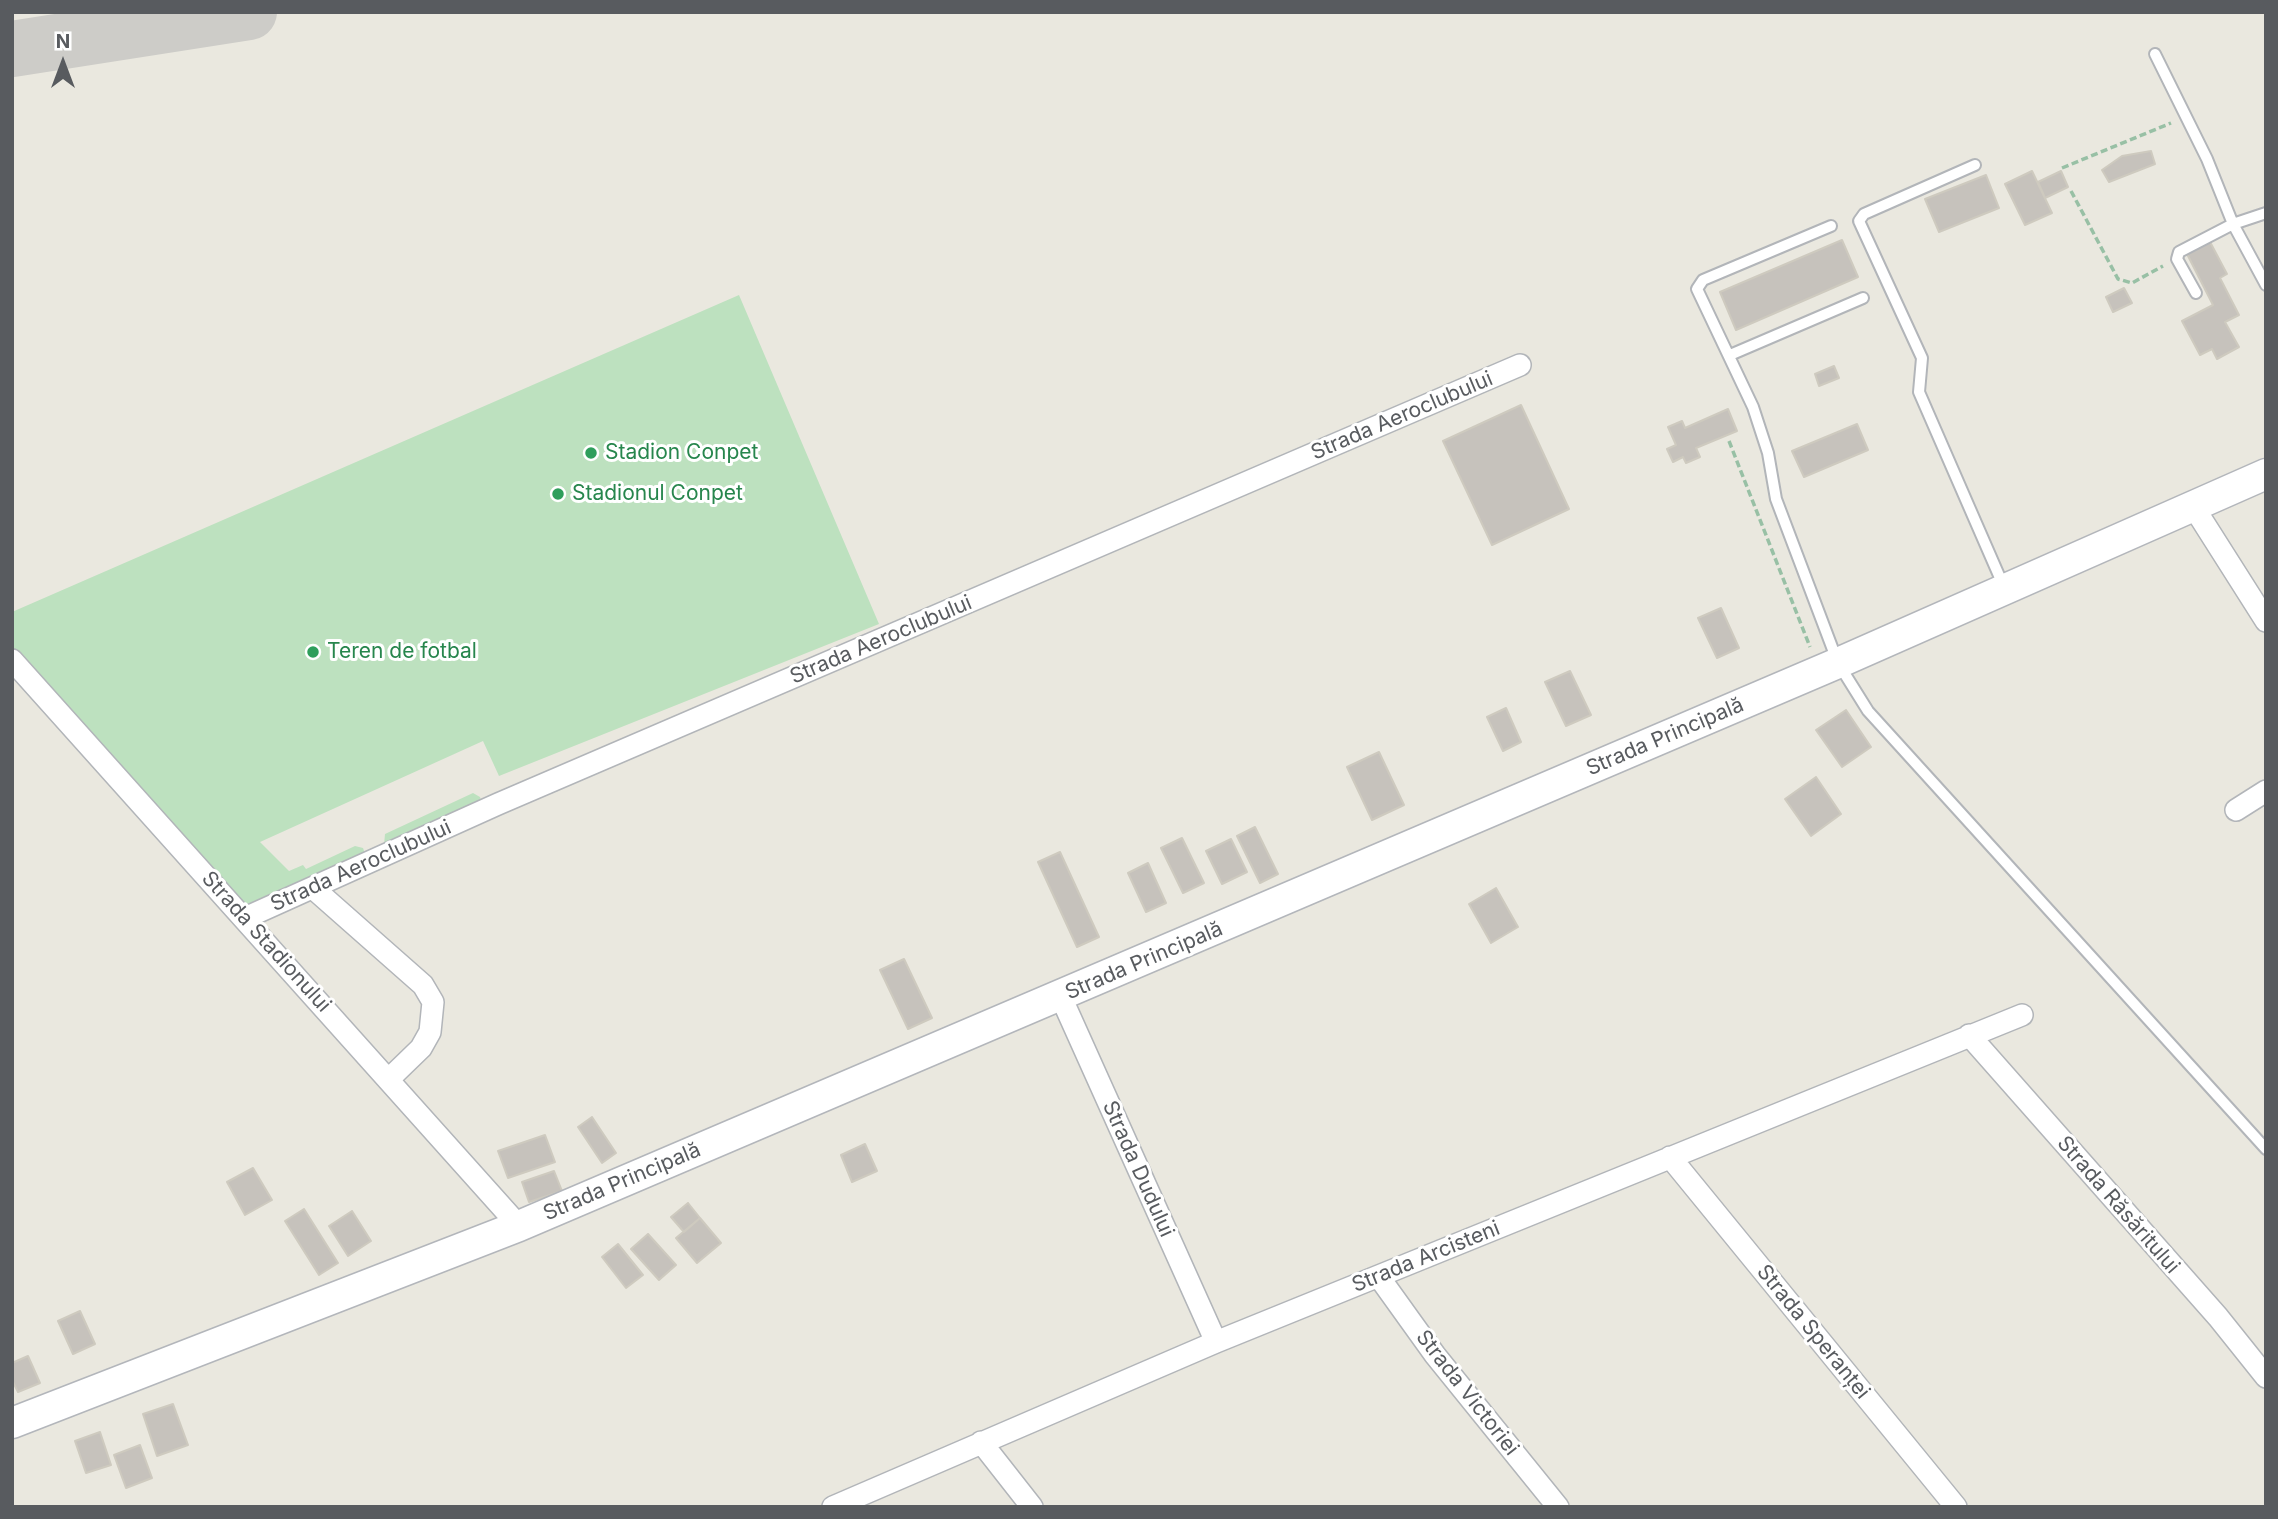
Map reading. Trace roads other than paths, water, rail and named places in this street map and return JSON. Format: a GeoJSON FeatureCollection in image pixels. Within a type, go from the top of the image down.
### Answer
{"type":"FeatureCollection","features":[{"type":"Feature","properties":{"kind":"main road","name":"Strada Principală"},"geometry":{"type":"LineString","coordinates":[[12,1423],[519,1226],[1838,663],[2266,474]]}},
{"type":"Feature","properties":{"kind":"street","name":"Strada Aeroclubului"},"geometry":{"type":"LineString","coordinates":[[245,918],[559,777],[1520,365]]}},
{"type":"Feature","properties":{"kind":"street"},"geometry":{"type":"LineString","coordinates":[[2193,506],[2266,621]]}},
{"type":"Feature","properties":{"kind":"street","name":"Strada Stadionului"},"geometry":{"type":"LineString","coordinates":[[12,660],[519,1226]]}},
{"type":"Feature","properties":{"kind":"street"},"geometry":{"type":"LineString","coordinates":[[2236,810],[2266,791]]}},
{"type":"Feature","properties":{"kind":"street"},"geometry":{"type":"LineString","coordinates":[[313,888],[423,985],[433,1002],[430,1032],[421,1048],[388,1079]]}},
{"type":"Feature","properties":{"kind":"street","name":"Strada Dudului"},"geometry":{"type":"LineString","coordinates":[[1060,997],[1216,1342]]}},
{"type":"Feature","properties":{"kind":"street","name":"Strada Arcisteni"},"geometry":{"type":"LineString","coordinates":[[833,1507],[1216,1342],[2022,1015]]}},
{"type":"Feature","properties":{"kind":"street","name":"Strada Răsăritului"},"geometry":{"type":"LineString","coordinates":[[1969,1035],[2218,1317],[2266,1377]]}},
{"type":"Feature","properties":{"kind":"street","name":"Strada Speranței"},"geometry":{"type":"LineString","coordinates":[[1670,1157],[1956,1507]]}},
{"type":"Feature","properties":{"kind":"street","name":"Strada Victoriei"},"geometry":{"type":"LineString","coordinates":[[1379,1277],[1435,1355],[1558,1507]]}},
{"type":"Feature","properties":{"kind":"street"},"geometry":{"type":"LineString","coordinates":[[981,1442],[1031,1507]]}},
{"type":"Feature","properties":{"kind":"lane"},"geometry":{"type":"LineString","coordinates":[[2155,54],[2233,224],[2266,285]]}},
{"type":"Feature","properties":{"kind":"lane"},"geometry":{"type":"LineString","coordinates":[[1975,165],[1864,214],[1859,221],[1922,358],[1919,392],[2004,589]]}},
{"type":"Feature","properties":{"kind":"lane"},"geometry":{"type":"LineString","coordinates":[[2196,293],[2177,259],[2182,250],[2233,224],[2266,213]]}},
{"type":"Feature","properties":{"kind":"lane"},"geometry":{"type":"LineString","coordinates":[[1831,226],[1697,285],[1763,435],[1776,499],[1838,663],[1868,711],[2266,1149]]}},
{"type":"Feature","properties":{"kind":"lane"},"geometry":{"type":"LineString","coordinates":[[1730,355],[1863,298]]}},
{"type":"Feature","properties":{"kind":"place","name":"Stadion Conpet"},"geometry":{"type":"Point","coordinates":[591,453]}},
{"type":"Feature","properties":{"kind":"place","name":"Stadionul Conpet"},"geometry":{"type":"Point","coordinates":[558,494]}},
{"type":"Feature","properties":{"kind":"place","name":"Teren de fotbal"},"geometry":{"type":"Point","coordinates":[313,652]}}]}
